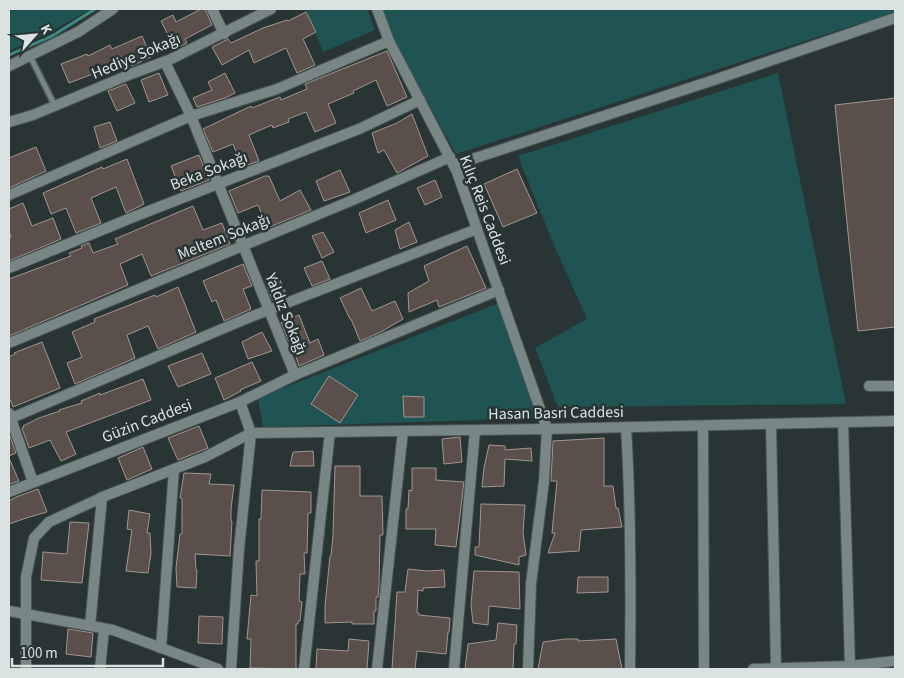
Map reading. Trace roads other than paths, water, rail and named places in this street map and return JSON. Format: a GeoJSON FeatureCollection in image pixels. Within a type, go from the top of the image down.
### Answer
{"type":"FeatureCollection","features":[{"type":"Feature","properties":{"kind":"street"},"geometry":{"type":"LineString","coordinates":[[9,66],[78,32],[113,9]]}},
{"type":"Feature","properties":{"kind":"street"},"geometry":{"type":"LineString","coordinates":[[212,9],[224,34]]}},
{"type":"Feature","properties":{"kind":"street","name":"Hediye Sokağı"},"geometry":{"type":"LineString","coordinates":[[9,122],[56,106],[164,62],[224,34],[271,9]]}},
{"type":"Feature","properties":{"kind":"street","name":"Kılıç Reis Caddesi"},"geometry":{"type":"LineString","coordinates":[[377,9],[389,41],[452,161],[547,429]]}},
{"type":"Feature","properties":{"kind":"street","name":"Meltem Sokağı"},"geometry":{"type":"LineString","coordinates":[[9,342],[452,161],[705,83],[895,18]]}},
{"type":"Feature","properties":{"kind":"street"},"geometry":{"type":"LineString","coordinates":[[9,195],[191,116],[278,88],[389,41]]}},
{"type":"Feature","properties":{"kind":"street","name":"Yaldız Sokağı"},"geometry":{"type":"LineString","coordinates":[[164,62],[191,116],[295,375],[499,290]]}},
{"type":"Feature","properties":{"kind":"street","name":"Beka Sokağı"},"geometry":{"type":"LineString","coordinates":[[9,268],[358,129],[420,100]]}},
{"type":"Feature","properties":{"kind":"street"},"geometry":{"type":"LineString","coordinates":[[33,482],[9,416],[268,310],[477,229]]}},
{"type":"Feature","properties":{"kind":"street","name":"Güzin Caddesi"},"geometry":{"type":"LineString","coordinates":[[9,492],[240,402],[295,375]]}},
{"type":"Feature","properties":{"kind":"street"},"geometry":{"type":"LineString","coordinates":[[869,386],[895,386]]}},
{"type":"Feature","properties":{"kind":"street"},"geometry":{"type":"LineString","coordinates":[[231,669],[239,549],[251,433],[240,402]]}},
{"type":"Feature","properties":{"kind":"street","name":"Hasan Basri Caddesi"},"geometry":{"type":"LineString","coordinates":[[251,433],[547,429],[895,421]]}},
{"type":"Feature","properties":{"kind":"street"},"geometry":{"type":"LineString","coordinates":[[842,422],[850,666]]}},
{"type":"Feature","properties":{"kind":"street"},"geometry":{"type":"LineString","coordinates":[[771,424],[776,668]]}},
{"type":"Feature","properties":{"kind":"street"},"geometry":{"type":"LineString","coordinates":[[703,426],[704,669]]}},
{"type":"Feature","properties":{"kind":"street"},"geometry":{"type":"LineString","coordinates":[[626,427],[629,472],[631,578],[630,669]]}},
{"type":"Feature","properties":{"kind":"street"},"geometry":{"type":"LineString","coordinates":[[528,669],[530,584],[544,481],[547,429]]}},
{"type":"Feature","properties":{"kind":"street"},"geometry":{"type":"LineString","coordinates":[[454,669],[475,430]]}},
{"type":"Feature","properties":{"kind":"street"},"geometry":{"type":"LineString","coordinates":[[377,669],[403,431]]}},
{"type":"Feature","properties":{"kind":"street"},"geometry":{"type":"LineString","coordinates":[[304,669],[330,432]]}},
{"type":"Feature","properties":{"kind":"street"},"geometry":{"type":"LineString","coordinates":[[26,669],[26,577],[34,538],[49,522],[102,497],[205,456],[251,433]]}},
{"type":"Feature","properties":{"kind":"street"},"geometry":{"type":"LineString","coordinates":[[161,648],[174,469]]}},
{"type":"Feature","properties":{"kind":"street"},"geometry":{"type":"LineString","coordinates":[[90,626],[102,497]]}},
{"type":"Feature","properties":{"kind":"street"},"geometry":{"type":"LineString","coordinates":[[9,611],[104,629],[218,669]]}},
{"type":"Feature","properties":{"kind":"street"},"geometry":{"type":"LineString","coordinates":[[100,669],[104,629]]}},
{"type":"Feature","properties":{"kind":"street"},"geometry":{"type":"LineString","coordinates":[[753,669],[875,666],[895,662]]}},
{"type":"Feature","properties":{"kind":"lane"},"geometry":{"type":"LineString","coordinates":[[30,56],[56,106]]}},
{"type":"Feature","properties":{"kind":"waterway"},"geometry":{"type":"LineString","coordinates":[[9,55],[52,36],[95,9]]}}]}
